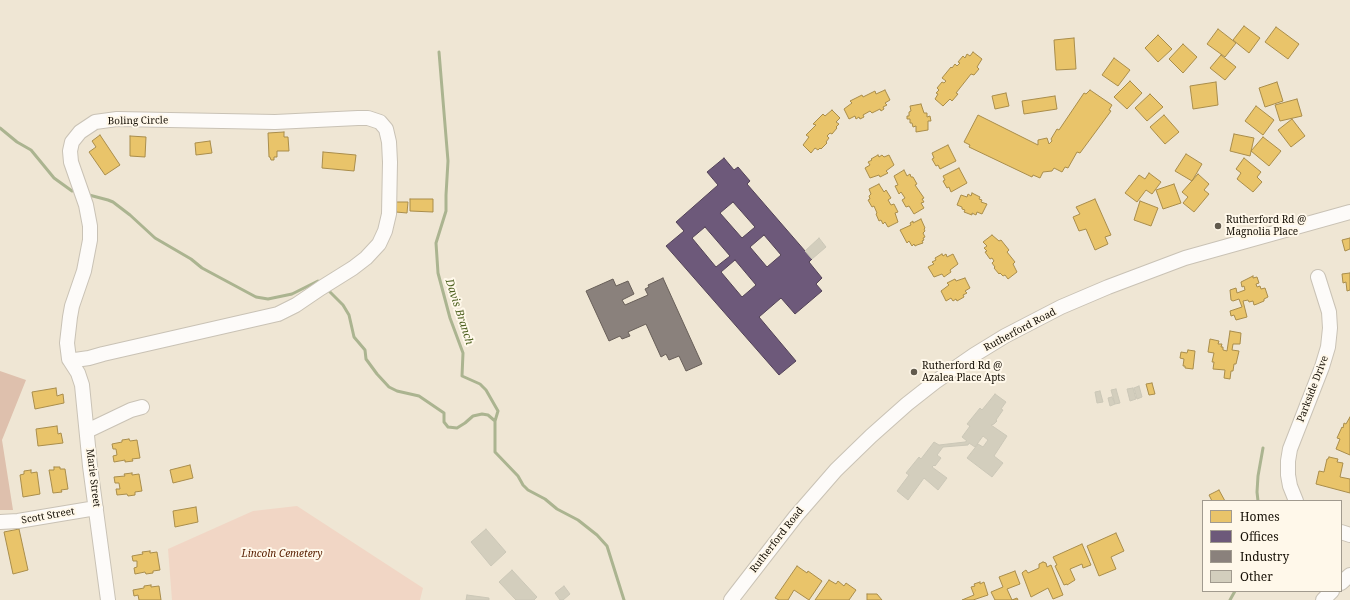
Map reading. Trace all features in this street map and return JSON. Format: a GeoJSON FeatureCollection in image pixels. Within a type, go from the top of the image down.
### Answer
{"type":"FeatureCollection","features":[{"type":"Feature","properties":{"kind":"street","name":"Boling Circle"},"geometry":{"type":"LineString","coordinates":[[368,118],[380,122],[386,129],[389,142],[390,206],[385,231],[379,244],[366,258],[353,268],[296,305],[278,314],[88,358],[69,360],[67,343],[70,317],[72,306],[84,271],[90,240],[90,226],[86,205],[71,162],[70,151],[75,137],[84,129],[95,122],[117,120],[281,122],[368,118]]}},
{"type":"Feature","properties":{"kind":"street","name":"Rutherford Road"},"geometry":{"type":"LineString","coordinates":[[731,600],[796,516],[836,470],[907,404],[935,382],[974,355],[1005,336],[1062,307],[1104,288],[1185,258],[1350,212]]}},
{"type":"Feature","properties":{"kind":"street","name":"Parkside Drive"},"geometry":{"type":"LineString","coordinates":[[1296,500],[1290,486],[1288,475],[1290,450],[1326,354],[1330,328],[1330,312],[1318,277]]}},
{"type":"Feature","properties":{"kind":"street","name":"Marie Street"},"geometry":{"type":"LineString","coordinates":[[69,360],[78,372],[82,385],[90,466],[108,600]]}},
{"type":"Feature","properties":{"kind":"street"},"geometry":{"type":"LineString","coordinates":[[87,431],[131,410],[142,407]]}},
{"type":"Feature","properties":{"kind":"street","name":"Scott Street"},"geometry":{"type":"LineString","coordinates":[[0,522],[18,521],[96,508]]}},
{"type":"Feature","properties":{"kind":"street"},"geometry":{"type":"LineString","coordinates":[[1342,582],[1350,575]]}},
{"type":"Feature","properties":{"kind":"street"},"geometry":{"type":"LineString","coordinates":[[1323,600],[1331,592]]}},
{"type":"Feature","properties":{"kind":"green space","name":"Lincoln Cemetery"},"geometry":{"type":"Polygon","coordinates":[[[297,506],[423,588],[420,600],[172,600],[168,549],[253,511],[297,506]]]}},
{"type":"Feature","properties":{"kind":"shaded area"},"geometry":{"type":"Polygon","coordinates":[[[0,371],[26,380],[2,440],[13,510],[0,510],[0,371]]]}},
{"type":"Feature","properties":{"kind":"building: Homes"},"geometry":{"type":"Polygon","coordinates":[[[1244,26],[1260,38],[1249,53],[1233,40],[1244,26]]]}},
{"type":"Feature","properties":{"kind":"building: Homes"},"geometry":{"type":"Polygon","coordinates":[[[1276,27],[1299,44],[1288,59],[1265,42],[1276,27]]]}},
{"type":"Feature","properties":{"kind":"building: Homes"},"geometry":{"type":"Polygon","coordinates":[[[1218,29],[1236,43],[1225,57],[1207,44],[1218,29]]]}},
{"type":"Feature","properties":{"kind":"building: Homes"},"geometry":{"type":"Polygon","coordinates":[[[1158,35],[1172,49],[1158,62],[1145,48],[1158,35]]]}},
{"type":"Feature","properties":{"kind":"building: Homes"},"geometry":{"type":"Polygon","coordinates":[[[1074,38],[1076,69],[1056,70],[1054,40],[1074,38]]]}},
{"type":"Feature","properties":{"kind":"building: Homes"},"geometry":{"type":"Polygon","coordinates":[[[1183,44],[1197,57],[1183,73],[1169,59],[1183,44]]]}},
{"type":"Feature","properties":{"kind":"building: Homes"},"geometry":{"type":"Polygon","coordinates":[[[973,52],[982,59],[977,67],[979,69],[974,75],[971,74],[956,93],[958,94],[952,101],[950,99],[943,106],[935,99],[938,94],[936,93],[939,90],[937,88],[942,82],[944,83],[946,81],[942,78],[951,67],[952,68],[955,64],[957,66],[960,63],[958,62],[963,56],[965,58],[967,54],[970,56],[973,52]]]}},
{"type":"Feature","properties":{"kind":"building: Homes"},"geometry":{"type":"Polygon","coordinates":[[[1221,55],[1236,67],[1225,80],[1210,68],[1221,55]]]}},
{"type":"Feature","properties":{"kind":"building: Homes"},"geometry":{"type":"Polygon","coordinates":[[[1114,58],[1130,70],[1118,86],[1102,75],[1114,58]]]}},
{"type":"Feature","properties":{"kind":"building: Homes"},"geometry":{"type":"Polygon","coordinates":[[[1130,81],[1142,93],[1127,109],[1114,97],[1130,81]]]}},
{"type":"Feature","properties":{"kind":"building: Homes"},"geometry":{"type":"Polygon","coordinates":[[[1216,82],[1218,105],[1193,109],[1190,86],[1216,82]]]}},
{"type":"Feature","properties":{"kind":"building: Homes"},"geometry":{"type":"Polygon","coordinates":[[[1277,82],[1283,101],[1265,107],[1259,88],[1277,82]]]}},
{"type":"Feature","properties":{"kind":"building: Homes"},"geometry":{"type":"Polygon","coordinates":[[[885,90],[890,100],[885,103],[887,105],[883,107],[884,109],[881,111],[880,109],[872,113],[870,111],[863,115],[864,117],[860,119],[859,117],[856,119],[855,116],[849,119],[844,109],[852,103],[850,101],[862,95],[863,97],[875,91],[876,94],[885,90]]]}},
{"type":"Feature","properties":{"kind":"building: Homes"},"geometry":{"type":"Polygon","coordinates":[[[1090,90],[1112,105],[1109,110],[1111,111],[1080,153],[1077,152],[1068,168],[1065,167],[1062,172],[1054,168],[1052,171],[1043,172],[1040,178],[1033,175],[1032,177],[969,147],[970,145],[964,142],[978,115],[1038,145],[1038,140],[1047,138],[1049,144],[1052,141],[1051,139],[1057,129],[1059,130],[1084,93],[1086,94],[1090,90]]]}},
{"type":"Feature","properties":{"kind":"building: Homes"},"geometry":{"type":"Polygon","coordinates":[[[1006,93],[1009,106],[995,109],[992,96],[1006,93]]]}},
{"type":"Feature","properties":{"kind":"building: Homes"},"geometry":{"type":"Polygon","coordinates":[[[1150,94],[1163,107],[1147,121],[1135,108],[1150,94]]]}},
{"type":"Feature","properties":{"kind":"building: Homes"},"geometry":{"type":"Polygon","coordinates":[[[1055,96],[1057,109],[1024,114],[1022,101],[1055,96]]]}},
{"type":"Feature","properties":{"kind":"building: Homes"},"geometry":{"type":"Polygon","coordinates":[[[1297,99],[1302,116],[1280,121],[1275,105],[1297,99]]]}},
{"type":"Feature","properties":{"kind":"building: Homes"},"geometry":{"type":"Polygon","coordinates":[[[921,104],[924,113],[927,113],[927,117],[930,116],[931,121],[928,121],[928,130],[916,132],[916,126],[913,127],[912,123],[910,123],[910,119],[907,119],[907,116],[909,116],[909,112],[911,111],[910,106],[921,104]]]}},
{"type":"Feature","properties":{"kind":"building: Homes"},"geometry":{"type":"Polygon","coordinates":[[[1256,106],[1274,120],[1263,135],[1245,121],[1256,106]]]}},
{"type":"Feature","properties":{"kind":"building: Homes"},"geometry":{"type":"Polygon","coordinates":[[[832,110],[840,118],[836,122],[839,124],[832,134],[830,133],[827,136],[829,138],[826,142],[827,143],[821,149],[820,148],[818,150],[815,148],[811,153],[803,145],[809,137],[806,135],[816,125],[813,124],[823,114],[825,116],[832,110]]]}},
{"type":"Feature","properties":{"kind":"building: Homes"},"geometry":{"type":"Polygon","coordinates":[[[1164,115],[1179,132],[1165,144],[1150,127],[1164,115]]]}},
{"type":"Feature","properties":{"kind":"building: Homes"},"geometry":{"type":"Polygon","coordinates":[[[1292,119],[1305,136],[1291,147],[1278,130],[1292,119]]]}},
{"type":"Feature","properties":{"kind":"building: Homes"},"geometry":{"type":"Polygon","coordinates":[[[284,132],[284,137],[288,137],[289,151],[277,151],[277,157],[274,157],[274,160],[271,160],[269,157],[268,133],[284,132]]]}},
{"type":"Feature","properties":{"kind":"building: Homes"},"geometry":{"type":"Polygon","coordinates":[[[1234,134],[1254,138],[1250,156],[1230,151],[1234,134]]]}},
{"type":"Feature","properties":{"kind":"building: Homes"},"geometry":{"type":"Polygon","coordinates":[[[100,135],[120,165],[105,175],[89,152],[96,147],[92,141],[100,135]]]}},
{"type":"Feature","properties":{"kind":"building: Homes"},"geometry":{"type":"Polygon","coordinates":[[[130,136],[146,137],[145,157],[130,156],[130,136]]]}},
{"type":"Feature","properties":{"kind":"building: Homes"},"geometry":{"type":"Polygon","coordinates":[[[1263,137],[1281,151],[1269,166],[1251,151],[1263,137]]]}},
{"type":"Feature","properties":{"kind":"building: Homes"},"geometry":{"type":"Polygon","coordinates":[[[210,141],[212,153],[196,155],[195,143],[210,141]]]}},
{"type":"Feature","properties":{"kind":"building: Homes"},"geometry":{"type":"Polygon","coordinates":[[[948,145],[956,161],[940,169],[938,165],[936,166],[932,159],[934,158],[932,153],[948,145]]]}},
{"type":"Feature","properties":{"kind":"building: Homes"},"geometry":{"type":"Polygon","coordinates":[[[323,152],[356,155],[354,171],[322,168],[323,152]]]}},
{"type":"Feature","properties":{"kind":"building: Homes"},"geometry":{"type":"Polygon","coordinates":[[[1186,154],[1202,164],[1192,181],[1175,171],[1186,154]]]}},
{"type":"Feature","properties":{"kind":"building: Homes"},"geometry":{"type":"Polygon","coordinates":[[[878,155],[879,157],[882,155],[884,157],[889,155],[894,165],[886,171],[888,173],[880,177],[879,175],[870,178],[865,168],[870,165],[868,162],[872,160],[871,159],[878,155]]]}},
{"type":"Feature","properties":{"kind":"building: Homes"},"geometry":{"type":"Polygon","coordinates":[[[1244,158],[1261,172],[1257,177],[1262,182],[1253,192],[1237,179],[1241,173],[1236,169],[1244,158]]]}},
{"type":"Feature","properties":{"kind":"building: Homes"},"geometry":{"type":"Polygon","coordinates":[[[959,168],[967,183],[951,192],[949,187],[947,188],[943,181],[945,180],[943,176],[959,168]]]}},
{"type":"Feature","properties":{"kind":"building: Homes"},"geometry":{"type":"Polygon","coordinates":[[[904,170],[907,176],[910,174],[911,177],[913,177],[917,184],[915,185],[924,198],[922,199],[924,202],[921,203],[924,208],[914,214],[909,206],[906,207],[902,200],[905,198],[901,192],[899,194],[895,186],[898,185],[894,176],[904,170]]]}},
{"type":"Feature","properties":{"kind":"building: Homes"},"geometry":{"type":"Polygon","coordinates":[[[1149,173],[1161,182],[1152,194],[1146,190],[1137,202],[1125,193],[1139,175],[1145,179],[1149,173]]]}},
{"type":"Feature","properties":{"kind":"building: Homes"},"geometry":{"type":"Polygon","coordinates":[[[1198,174],[1209,184],[1204,190],[1209,194],[1194,212],[1183,203],[1188,197],[1182,192],[1198,174]]]}},
{"type":"Feature","properties":{"kind":"building: Homes"},"geometry":{"type":"Polygon","coordinates":[[[879,184],[884,192],[886,190],[891,198],[888,200],[891,205],[894,204],[898,212],[895,213],[898,222],[888,227],[885,222],[883,224],[881,220],[879,221],[874,206],[872,207],[868,200],[870,199],[869,196],[871,194],[869,189],[879,184]]]}},
{"type":"Feature","properties":{"kind":"building: Homes"},"geometry":{"type":"Polygon","coordinates":[[[1174,184],[1181,203],[1163,209],[1156,190],[1174,184]]]}},
{"type":"Feature","properties":{"kind":"building: Homes"},"geometry":{"type":"Polygon","coordinates":[[[972,193],[980,197],[979,199],[982,200],[981,202],[987,204],[982,214],[977,212],[976,215],[972,213],[972,215],[964,212],[965,210],[962,209],[962,207],[957,205],[961,195],[967,197],[968,194],[971,196],[972,193]]]}},
{"type":"Feature","properties":{"kind":"building: Homes"},"geometry":{"type":"Polygon","coordinates":[[[410,199],[433,199],[433,212],[410,211],[410,199]]]}},
{"type":"Feature","properties":{"kind":"building: Homes"},"geometry":{"type":"Polygon","coordinates":[[[1095,199],[1111,235],[1105,237],[1108,244],[1095,250],[1086,229],[1079,231],[1073,217],[1080,214],[1076,207],[1095,199]]]}},
{"type":"Feature","properties":{"kind":"building: Homes"},"geometry":{"type":"Polygon","coordinates":[[[1140,201],[1158,208],[1151,226],[1134,220],[1140,201]]]}},
{"type":"Feature","properties":{"kind":"building: Homes"},"geometry":{"type":"Polygon","coordinates":[[[396,202],[408,202],[407,213],[396,212],[396,202]]]}},
{"type":"Feature","properties":{"kind":"building: Homes"},"geometry":{"type":"Polygon","coordinates":[[[921,219],[925,228],[923,233],[925,237],[922,241],[923,243],[915,246],[914,244],[912,246],[909,241],[907,243],[900,230],[911,225],[910,223],[913,221],[913,223],[921,219]]]}},
{"type":"Feature","properties":{"kind":"building: Homes"},"geometry":{"type":"Polygon","coordinates":[[[992,235],[999,241],[1001,240],[1009,250],[1007,252],[1015,262],[1013,264],[1017,272],[1008,279],[1005,275],[1003,276],[1000,273],[999,274],[992,263],[994,261],[992,258],[990,259],[985,252],[987,251],[984,248],[987,246],[983,242],[992,235]]]}},
{"type":"Feature","properties":{"kind":"building: Homes"},"geometry":{"type":"Polygon","coordinates":[[[1350,238],[1350,249],[1345,251],[1342,240],[1350,238]]]}},
{"type":"Feature","properties":{"kind":"building: Homes"},"geometry":{"type":"Polygon","coordinates":[[[942,254],[943,256],[946,254],[947,257],[953,254],[958,264],[944,277],[942,274],[934,277],[928,267],[934,264],[932,262],[936,260],[935,258],[942,254]]]}},
{"type":"Feature","properties":{"kind":"building: Homes"},"geometry":{"type":"Polygon","coordinates":[[[1350,273],[1350,290],[1347,291],[1346,282],[1343,283],[1342,274],[1350,273]]]}},
{"type":"Feature","properties":{"kind":"building: Homes"},"geometry":{"type":"Polygon","coordinates":[[[1253,276],[1253,278],[1257,277],[1259,283],[1256,284],[1257,287],[1260,286],[1261,289],[1265,288],[1268,297],[1264,299],[1264,301],[1254,305],[1253,301],[1243,301],[1247,317],[1236,320],[1234,315],[1231,316],[1230,311],[1242,307],[1239,299],[1233,301],[1231,300],[1230,290],[1236,288],[1237,293],[1245,290],[1244,286],[1242,287],[1241,282],[1253,276]]]}},
{"type":"Feature","properties":{"kind":"building: Homes"},"geometry":{"type":"Polygon","coordinates":[[[965,278],[970,288],[965,291],[967,293],[963,295],[964,297],[957,301],[956,299],[953,301],[951,298],[946,301],[941,291],[949,285],[947,283],[955,279],[956,281],[965,278]]]}},
{"type":"Feature","properties":{"kind":"building: Homes"},"geometry":{"type":"Polygon","coordinates":[[[1230,331],[1241,333],[1240,344],[1233,344],[1232,350],[1239,351],[1236,364],[1234,364],[1233,371],[1231,371],[1230,379],[1224,378],[1225,370],[1213,369],[1214,362],[1212,362],[1214,353],[1208,352],[1210,339],[1219,341],[1218,344],[1222,344],[1221,347],[1223,347],[1223,350],[1227,351],[1230,331]]]}},
{"type":"Feature","properties":{"kind":"building: Homes"},"geometry":{"type":"Polygon","coordinates":[[[1188,350],[1195,351],[1193,369],[1185,368],[1185,366],[1183,366],[1184,359],[1180,358],[1181,352],[1187,353],[1188,350]]]}},
{"type":"Feature","properties":{"kind":"building: Homes"},"geometry":{"type":"Polygon","coordinates":[[[1152,383],[1155,394],[1149,395],[1146,384],[1152,383]]]}},
{"type":"Feature","properties":{"kind":"building: Homes"},"geometry":{"type":"Polygon","coordinates":[[[56,388],[57,396],[63,394],[64,403],[35,409],[32,392],[56,388]]]}},
{"type":"Feature","properties":{"kind":"building: Homes"},"geometry":{"type":"Polygon","coordinates":[[[1350,417],[1350,455],[1336,449],[1340,439],[1337,438],[1342,427],[1343,428],[1344,423],[1346,424],[1350,417]]]}},
{"type":"Feature","properties":{"kind":"building: Homes"},"geometry":{"type":"Polygon","coordinates":[[[57,426],[58,434],[61,433],[63,443],[38,446],[36,429],[57,426]]]}},
{"type":"Feature","properties":{"kind":"building: Homes"},"geometry":{"type":"Polygon","coordinates":[[[129,439],[130,441],[137,440],[140,458],[132,459],[133,461],[125,462],[125,460],[114,462],[113,456],[117,455],[116,449],[113,449],[112,444],[129,439]]]}},
{"type":"Feature","properties":{"kind":"building: Homes"},"geometry":{"type":"Polygon","coordinates":[[[1329,457],[1338,459],[1337,462],[1343,463],[1340,477],[1350,479],[1350,493],[1316,484],[1319,471],[1324,472],[1327,459],[1329,457]]]}},
{"type":"Feature","properties":{"kind":"building: Homes"},"geometry":{"type":"Polygon","coordinates":[[[190,465],[193,478],[173,483],[170,470],[190,465]]]}},
{"type":"Feature","properties":{"kind":"building: Homes"},"geometry":{"type":"Polygon","coordinates":[[[54,467],[65,469],[68,489],[61,490],[62,492],[53,493],[49,470],[54,470],[54,467]]]}},
{"type":"Feature","properties":{"kind":"building: Homes"},"geometry":{"type":"Polygon","coordinates":[[[31,470],[31,473],[37,472],[40,494],[23,497],[20,475],[24,474],[24,471],[31,470]]]}},
{"type":"Feature","properties":{"kind":"building: Homes"},"geometry":{"type":"Polygon","coordinates":[[[132,473],[132,475],[139,474],[142,491],[135,492],[135,495],[117,495],[116,489],[120,489],[119,483],[115,483],[114,477],[125,476],[124,474],[132,473]]]}},
{"type":"Feature","properties":{"kind":"building: Homes"},"geometry":{"type":"Polygon","coordinates":[[[1219,490],[1224,500],[1212,500],[1209,495],[1219,490]]]}},
{"type":"Feature","properties":{"kind":"building: Homes"},"geometry":{"type":"Polygon","coordinates":[[[196,507],[198,522],[175,527],[173,511],[196,507]]]}},
{"type":"Feature","properties":{"kind":"building: Homes"},"geometry":{"type":"Polygon","coordinates":[[[19,529],[28,570],[13,574],[4,532],[19,529]]]}},
{"type":"Feature","properties":{"kind":"building: Homes"},"geometry":{"type":"Polygon","coordinates":[[[1116,533],[1124,551],[1111,557],[1116,569],[1099,576],[1087,546],[1116,533]]]}},
{"type":"Feature","properties":{"kind":"building: Homes"},"geometry":{"type":"Polygon","coordinates":[[[1082,544],[1091,565],[1083,568],[1082,564],[1070,569],[1075,580],[1067,585],[1064,585],[1055,566],[1057,565],[1053,557],[1082,544]]]}},
{"type":"Feature","properties":{"kind":"building: Homes"},"geometry":{"type":"Polygon","coordinates":[[[150,551],[150,553],[157,552],[160,570],[153,571],[153,573],[146,574],[145,572],[135,574],[134,568],[137,567],[137,561],[133,561],[132,556],[150,551]]]}},
{"type":"Feature","properties":{"kind":"building: Homes"},"geometry":{"type":"Polygon","coordinates":[[[1043,562],[1046,563],[1047,567],[1051,565],[1063,595],[1053,599],[1048,588],[1031,597],[1022,573],[1026,570],[1028,573],[1039,568],[1039,564],[1043,562]]]}},
{"type":"Feature","properties":{"kind":"building: Homes"},"geometry":{"type":"Polygon","coordinates":[[[797,566],[807,573],[808,571],[822,581],[809,600],[794,590],[788,600],[779,600],[775,598],[797,566]]]}},
{"type":"Feature","properties":{"kind":"building: Homes"},"geometry":{"type":"Polygon","coordinates":[[[1015,571],[1020,584],[1007,589],[1012,600],[995,600],[991,592],[1003,587],[999,577],[1015,571]]]}},
{"type":"Feature","properties":{"kind":"building: Homes"},"geometry":{"type":"Polygon","coordinates":[[[829,580],[836,584],[838,581],[844,586],[846,583],[856,590],[849,600],[815,600],[829,580]]]}},
{"type":"Feature","properties":{"kind":"building: Homes"},"geometry":{"type":"Polygon","coordinates":[[[980,582],[980,584],[984,582],[988,595],[973,600],[962,600],[974,595],[971,587],[980,582]]]}},
{"type":"Feature","properties":{"kind":"building: Homes"},"geometry":{"type":"Polygon","coordinates":[[[151,585],[151,587],[159,586],[161,600],[139,600],[138,595],[134,596],[133,590],[151,585]]]}},
{"type":"Feature","properties":{"kind":"building: Homes"},"geometry":{"type":"Polygon","coordinates":[[[867,594],[877,594],[882,600],[867,600],[867,594]]]}},
{"type":"Feature","properties":{"kind":"building: Offices"},"geometry":{"type":"Polygon","coordinates":[[[724,158],[734,170],[738,167],[750,181],[747,184],[812,259],[809,262],[822,278],[816,284],[822,291],[795,314],[781,298],[759,317],[796,361],[779,375],[666,246],[684,231],[676,222],[718,185],[707,172],[724,158]],[[733,202],[720,213],[742,238],[755,227],[733,202]],[[705,227],[692,238],[716,267],[730,256],[705,227]],[[764,235],[750,247],[767,267],[781,255],[764,235]],[[735,260],[721,272],[742,297],[756,285],[735,260]]]}},
{"type":"Feature","properties":{"kind":"building: Industry"},"geometry":{"type":"Polygon","coordinates":[[[663,278],[702,364],[686,371],[679,356],[669,360],[666,354],[661,357],[646,324],[628,332],[630,336],[622,339],[620,336],[609,341],[586,291],[613,279],[616,286],[628,281],[634,294],[622,300],[625,305],[648,295],[645,289],[649,287],[648,285],[663,278]]]}},
{"type":"Feature","properties":{"kind":"building: Other"},"geometry":{"type":"Polygon","coordinates":[[[819,238],[826,247],[812,259],[805,251],[819,238]]]}},
{"type":"Feature","properties":{"kind":"building: Other"},"geometry":{"type":"Polygon","coordinates":[[[1139,386],[1142,397],[1137,399],[1134,388],[1139,386]]]}},
{"type":"Feature","properties":{"kind":"building: Other"},"geometry":{"type":"Polygon","coordinates":[[[1133,388],[1136,399],[1130,401],[1127,389],[1133,388]]]}},
{"type":"Feature","properties":{"kind":"building: Other"},"geometry":{"type":"Polygon","coordinates":[[[1116,389],[1120,403],[1115,404],[1111,390],[1116,389]]]}},
{"type":"Feature","properties":{"kind":"building: Other"},"geometry":{"type":"Polygon","coordinates":[[[1100,391],[1103,402],[1097,403],[1095,392],[1100,391]]]}},
{"type":"Feature","properties":{"kind":"building: Other"},"geometry":{"type":"Polygon","coordinates":[[[995,394],[1006,402],[1001,409],[1003,410],[996,420],[997,421],[991,425],[1007,436],[994,456],[1003,463],[992,477],[967,458],[978,444],[983,447],[988,440],[983,436],[975,447],[969,443],[968,445],[943,447],[937,455],[941,458],[935,466],[934,465],[932,467],[947,478],[938,490],[924,478],[908,500],[897,491],[909,475],[906,473],[919,457],[921,459],[934,442],[939,445],[967,441],[962,437],[970,426],[967,424],[980,408],[982,410],[995,394]]]}},
{"type":"Feature","properties":{"kind":"building: Other"},"geometry":{"type":"Polygon","coordinates":[[[1112,397],[1115,404],[1110,406],[1108,398],[1112,397]]]}},
{"type":"Feature","properties":{"kind":"building: Other"},"geometry":{"type":"Polygon","coordinates":[[[486,529],[506,552],[491,566],[471,542],[486,529]]]}},
{"type":"Feature","properties":{"kind":"building: Other"},"geometry":{"type":"Polygon","coordinates":[[[512,570],[537,597],[534,600],[516,600],[499,582],[512,570]]]}},
{"type":"Feature","properties":{"kind":"building: Other"},"geometry":{"type":"Polygon","coordinates":[[[564,586],[570,594],[563,600],[560,600],[555,593],[564,586]]]}},
{"type":"Feature","properties":{"kind":"building: Other"},"geometry":{"type":"Polygon","coordinates":[[[467,595],[489,598],[489,600],[466,600],[467,595]]]}},
{"type":"Feature","properties":{"kind":"waterway","name":"Davis Branch"},"geometry":{"type":"LineString","coordinates":[[439,52],[448,161],[446,211],[436,243],[438,273],[450,318],[463,353],[462,376],[480,384],[486,390],[498,411],[495,421],[495,452],[518,476],[523,485],[528,490],[545,499],[557,509],[578,520],[597,535],[607,546],[624,600]]}},
{"type":"Feature","properties":{"kind":"waterway"},"geometry":{"type":"LineString","coordinates":[[0,128],[17,142],[31,150],[54,178],[72,191]]}},
{"type":"Feature","properties":{"kind":"waterway"},"geometry":{"type":"LineString","coordinates":[[89,195],[113,202],[155,238],[191,259],[202,268],[256,297],[268,299],[292,294],[318,281],[321,284]]}},
{"type":"Feature","properties":{"kind":"waterway"},"geometry":{"type":"LineString","coordinates":[[327,289],[343,305],[349,315],[354,337],[365,350],[366,359],[389,387],[397,391],[419,396],[444,413],[444,422],[448,427],[457,428],[473,416],[482,414],[488,415],[495,421]]}},
{"type":"Feature","properties":{"kind":"waterway"},"geometry":{"type":"LineString","coordinates":[[1258,500],[1258,476],[1263,448]]}},
{"type":"Feature","properties":{"kind":"waterway"},"geometry":{"type":"LineString","coordinates":[[1230,600],[1234,592]]}},
{"type":"Feature","properties":{"kind":"place","name":"Rutherford Rd @ Magnolia Place"},"geometry":{"type":"Point","coordinates":[1218,226]}},
{"type":"Feature","properties":{"kind":"place","name":"Rutherford Rd @ Azalea Place Apts"},"geometry":{"type":"Point","coordinates":[914,372]}}]}
